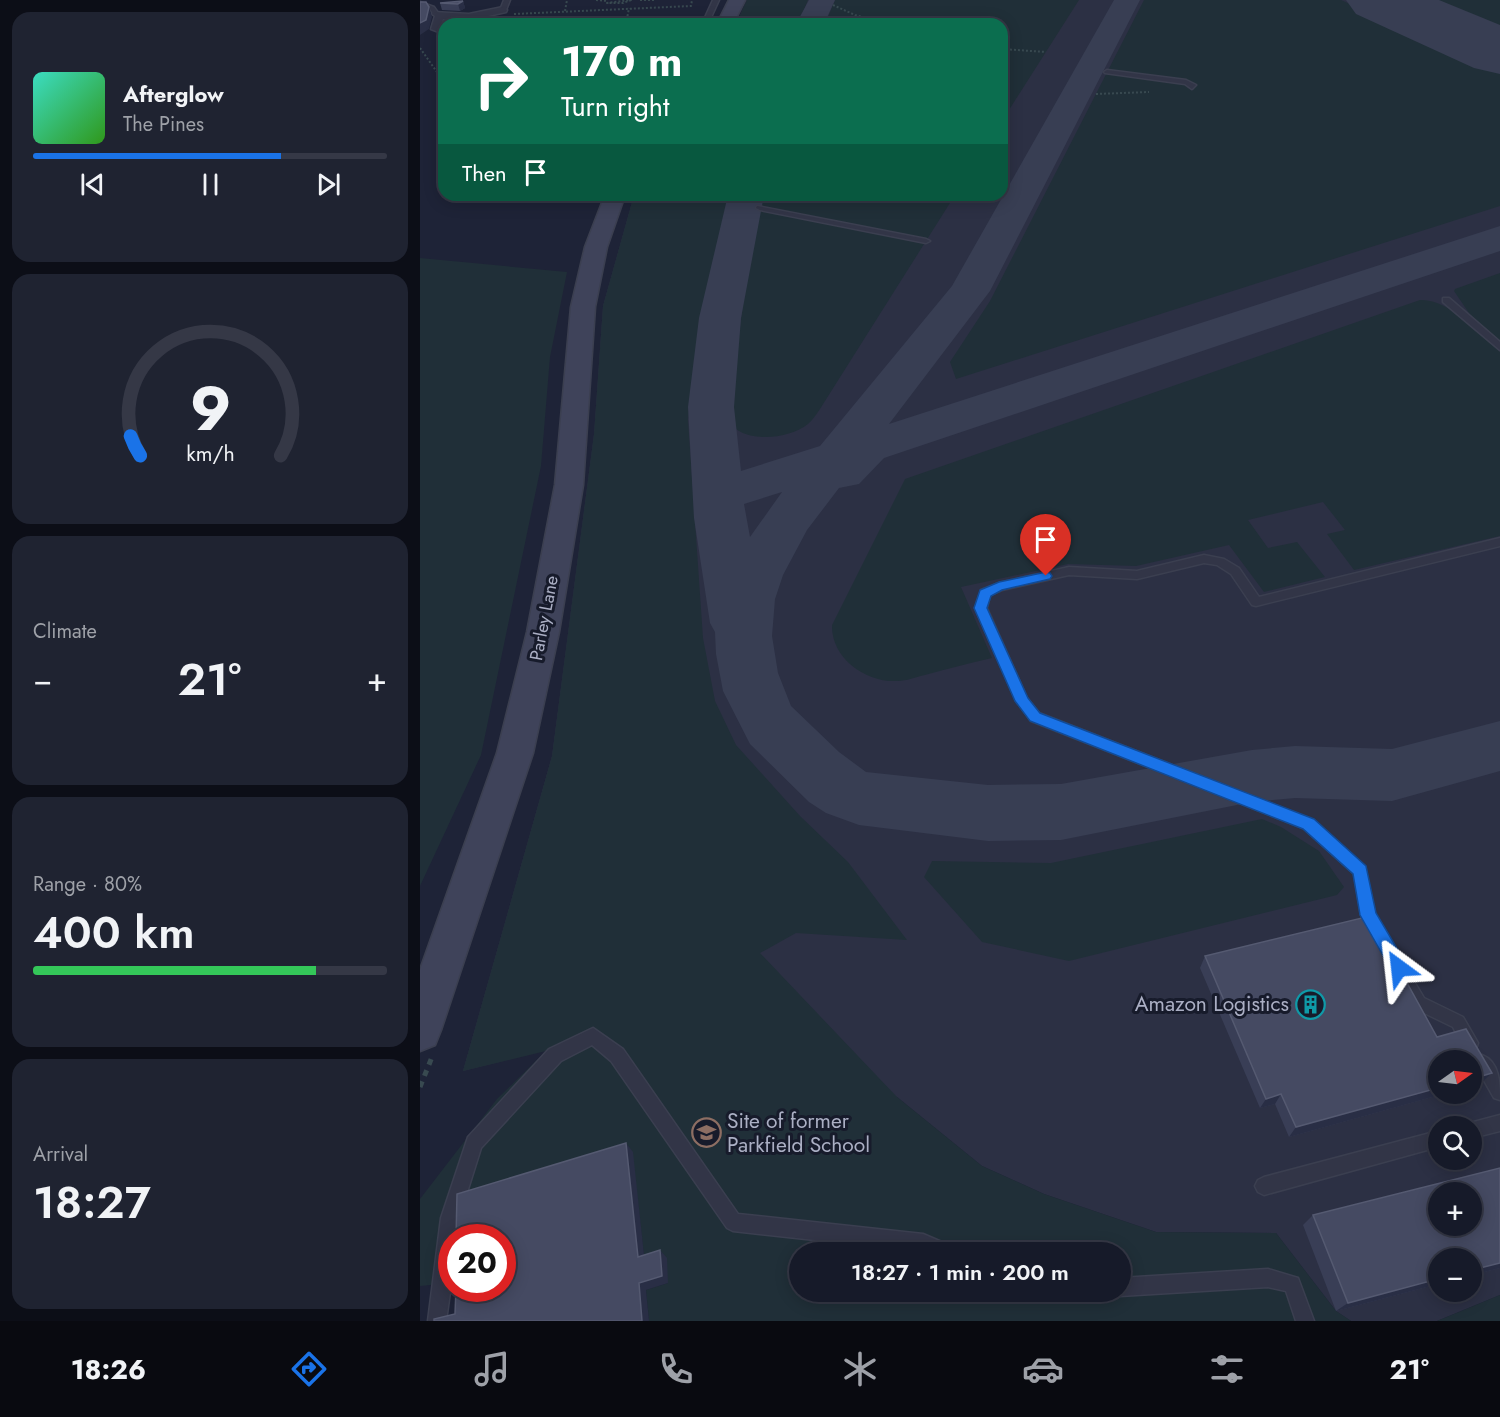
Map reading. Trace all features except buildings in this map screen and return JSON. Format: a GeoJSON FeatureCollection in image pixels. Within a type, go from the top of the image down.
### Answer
{"type":"FeatureCollection","features":[{"type":"Feature","properties":{"kind":"main road"},"geometry":{"type":"LineString","coordinates":[[728,18],[737,0]]}},
{"type":"Feature","properties":{"kind":"main road","name":"Parley Lane"},"geometry":{"type":"LineString","coordinates":[[420,1030],[515,753],[543,632],[569,484],[583,307],[596,247],[613,201]]}},
{"type":"Feature","properties":{"kind":"street"},"geometry":{"type":"LineString","coordinates":[[438,29],[435,28],[439,15],[500,13]]}},
{"type":"Feature","properties":{"kind":"lane"},"geometry":{"type":"LineString","coordinates":[[500,13],[507,0]]}},
{"type":"Feature","properties":{"kind":"lane"},"geometry":{"type":"LineString","coordinates":[[708,18],[716,0]]}},
{"type":"Feature","properties":{"kind":"lane"},"geometry":{"type":"LineString","coordinates":[[420,4],[432,8],[439,15]]}},
{"type":"Feature","properties":{"kind":"lane"},"geometry":{"type":"LineString","coordinates":[[1107,72],[1186,82],[1193,85],[1192,87]]}},
{"type":"Feature","properties":{"kind":"lane"},"geometry":{"type":"LineString","coordinates":[[760,208],[926,241]]}},
{"type":"Feature","properties":{"kind":"lane"},"geometry":{"type":"LineString","coordinates":[[1446,300],[1500,347]]}},
{"type":"Feature","properties":{"kind":"lane"},"geometry":{"type":"LineString","coordinates":[[1385,944],[1368,915],[1360,871],[1308,824],[1035,717],[1022,701],[981,608],[985,593],[999,586],[1069,571],[1137,575],[1204,559],[1220,562],[1235,572],[1256,602],[1500,542]]}},
{"type":"Feature","properties":{"kind":"lane"},"geometry":{"type":"LineString","coordinates":[[1402,974],[1419,1003],[1458,1022],[1500,1092]]}},
{"type":"Feature","properties":{"kind":"lane"},"geometry":{"type":"LineString","coordinates":[[437,1321],[450,1218],[474,1143],[555,1055],[593,1036],[617,1056],[733,1222],[914,1242]]}},
{"type":"Feature","properties":{"kind":"lane"},"geometry":{"type":"LineString","coordinates":[[1482,1128],[1500,1123]]}},
{"type":"Feature","properties":{"kind":"lane"},"geometry":{"type":"LineString","coordinates":[[1264,1186],[1428,1142]]}},
{"type":"Feature","properties":{"kind":"lane"},"geometry":{"type":"LineString","coordinates":[[1131,1286],[1268,1278],[1292,1284],[1305,1321]]}},
{"type":"Feature","properties":{"kind":"path"},"geometry":{"type":"LineString","coordinates":[[565,11],[567,0]]}},
{"type":"Feature","properties":{"kind":"path"},"geometry":{"type":"LineString","coordinates":[[596,0],[624,0]]}},
{"type":"Feature","properties":{"kind":"path"},"geometry":{"type":"LineString","coordinates":[[602,0],[613,0]]}},
{"type":"Feature","properties":{"kind":"path"},"geometry":{"type":"LineString","coordinates":[[636,1],[626,3],[607,3],[636,1],[655,0]]}},
{"type":"Feature","properties":{"kind":"path"},"geometry":{"type":"LineString","coordinates":[[691,6],[692,0]]}},
{"type":"Feature","properties":{"kind":"path"},"geometry":{"type":"LineString","coordinates":[[500,13],[700,5]]}},
{"type":"Feature","properties":{"kind":"path"},"geometry":{"type":"LineString","coordinates":[[833,5],[866,18]]}},
{"type":"Feature","properties":{"kind":"path"},"geometry":{"type":"LineString","coordinates":[[628,18],[629,8]]}},
{"type":"Feature","properties":{"kind":"path"},"geometry":{"type":"LineString","coordinates":[[533,13],[534,9]]}},
{"type":"Feature","properties":{"kind":"path"},"geometry":{"type":"LineString","coordinates":[[420,48],[438,74]]}},
{"type":"Feature","properties":{"kind":"path"},"geometry":{"type":"LineString","coordinates":[[1008,49],[1046,52]]}},
{"type":"Feature","properties":{"kind":"path"},"geometry":{"type":"LineString","coordinates":[[1096,94],[1152,92]]}},
{"type":"Feature","properties":{"kind":"shaded area"},"geometry":{"type":"Polygon","coordinates":[[[747,0],[1500,0],[1500,1295],[1437,1321],[1351,1321],[1336,1311],[1276,1233],[1156,1232],[1044,1194],[982,1166],[897,1097],[547,1050],[463,1071],[552,756],[594,434],[603,306],[632,201],[1008,201],[1008,18],[739,18],[747,0]]]}},
{"type":"Feature","properties":{"kind":"shaded area"},"geometry":{"type":"Polygon","coordinates":[[[747,0],[808,0],[800,18],[739,18],[747,0]]]}},
{"type":"Feature","properties":{"kind":"shaded area"},"geometry":{"type":"Polygon","coordinates":[[[835,0],[1079,0],[1008,112],[1008,18],[828,18],[835,0]]]}},
{"type":"Feature","properties":{"kind":"shaded area"},"geometry":{"type":"Polygon","coordinates":[[[1144,0],[1341,0],[1500,71],[1500,206],[956,379],[950,362],[990,301],[1144,0]]]}},
{"type":"Feature","properties":{"kind":"shaded area"},"geometry":{"type":"Polygon","coordinates":[[[1419,0],[1500,0],[1500,34],[1419,0]]]}},
{"type":"Feature","properties":{"kind":"shaded area"},"geometry":{"type":"Polygon","coordinates":[[[632,201],[728,201],[701,316],[688,420],[703,638],[715,701],[736,745],[800,816],[848,862],[907,940],[796,933],[760,953],[897,1097],[982,1166],[1044,1194],[1156,1232],[1276,1233],[1336,1311],[1351,1321],[649,1321],[646,1290],[668,1283],[645,1264],[632,1152],[492,1224],[438,1224],[438,1284],[420,1286],[420,1199],[497,1099],[546,1051],[463,1071],[552,756],[594,434],[603,306],[632,201]]]}},
{"type":"Feature","properties":{"kind":"shaded area"},"geometry":{"type":"Polygon","coordinates":[[[762,201],[951,201],[813,419],[800,429],[780,436],[749,435],[732,426],[742,310],[762,201]]]}},
{"type":"Feature","properties":{"kind":"shaded area"},"geometry":{"type":"Polygon","coordinates":[[[420,258],[567,272],[550,357],[541,466],[481,755],[420,886],[420,258]]]}},
{"type":"Feature","properties":{"kind":"shaded area"},"geometry":{"type":"Polygon","coordinates":[[[1500,273],[1500,341],[1471,316],[1454,291],[1500,273]]]}},
{"type":"Feature","properties":{"kind":"shaded area"},"geometry":{"type":"Polygon","coordinates":[[[1420,300],[1430,301],[1452,310],[1500,350],[1500,536],[1354,570],[1327,534],[1345,530],[1323,502],[1248,520],[1268,548],[1297,542],[1325,577],[1264,592],[1229,545],[1136,566],[1068,564],[961,587],[992,658],[904,680],[886,681],[863,673],[844,658],[837,648],[832,625],[905,479],[1420,300]]]}},
{"type":"Feature","properties":{"kind":"shaded area"},"geometry":{"type":"Polygon","coordinates":[[[1262,819],[1281,827],[1319,851],[1344,887],[1337,895],[1069,961],[982,942],[924,877],[932,861],[1051,863],[1262,819]]]}},
{"type":"Feature","properties":{"kind":"shaded area"},"geometry":{"type":"Polygon","coordinates":[[[1500,1295],[1500,1321],[1437,1321],[1500,1295]]]}},
{"type":"Feature","properties":{"kind":"taxiway"},"geometry":{"type":"LineString","coordinates":[[813,18],[822,0]]}},
{"type":"Feature","properties":{"kind":"taxiway"},"geometry":{"type":"LineString","coordinates":[[837,457],[970,291],[1127,0]]}},
{"type":"Feature","properties":{"kind":"taxiway"},"geometry":{"type":"LineString","coordinates":[[716,475],[711,407],[720,318],[745,201]]}},
{"type":"Feature","properties":{"kind":"taxiway"},"geometry":{"type":"LineString","coordinates":[[841,473],[867,447],[1500,238]]}},
{"type":"Feature","properties":{"kind":"taxiway"},"geometry":{"type":"LineString","coordinates":[[837,457],[844,455]]}},
{"type":"Feature","properties":{"kind":"taxiway"},"geometry":{"type":"LineString","coordinates":[[716,475],[727,485],[742,488],[837,457]]}},
{"type":"Feature","properties":{"kind":"taxiway"},"geometry":{"type":"LineString","coordinates":[[837,457],[788,519],[768,550],[747,599],[743,636],[753,691],[760,708],[772,726],[824,777],[849,794],[859,798],[988,813],[1061,812],[1252,776],[1295,772],[1392,775],[1500,746]]}},
{"type":"Feature","properties":{"kind":"taxiway"},"geometry":{"type":"LineString","coordinates":[[716,475],[720,518],[738,623]]}},
{"type":"Feature","properties":{"kind":"runway"},"geometry":{"type":"LineString","coordinates":[[1380,0],[1500,52]]}},
{"type":"Feature","properties":{"kind":"place","name":"Amazon Logistics"},"geometry":{"type":"Point","coordinates":[1310,1004]}},
{"type":"Feature","properties":{"kind":"place","name":"Site of former Parkfield School"},"geometry":{"type":"Point","coordinates":[706,1133]}},
{"type":"Feature","properties":{"kind":"route"},"geometry":{"type":"LineString","coordinates":[[1046,576],[999,586],[985,593],[981,608],[1022,701],[1035,717],[1308,824],[1360,871],[1368,915],[1399,968]]}}]}
